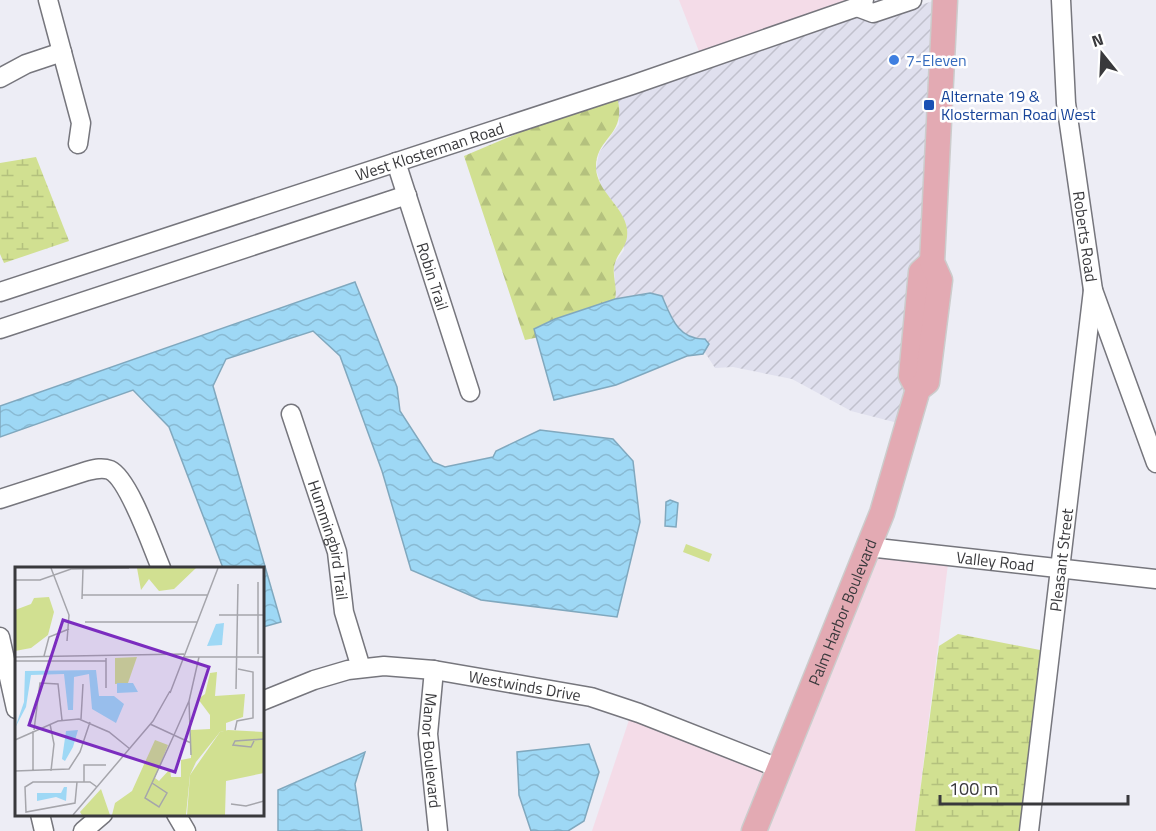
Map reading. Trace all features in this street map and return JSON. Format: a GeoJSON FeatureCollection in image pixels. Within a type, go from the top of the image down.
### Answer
{"type":"FeatureCollection","features":[{"type":"Feature","properties":{"kind":"main road","name":"Palm Harbor Boulevard"},"geometry":{"type":"LineString","coordinates":[[754,831],[781,769],[882,513],[918,389],[911,376],[921,272],[932,262],[945,0]]}},
{"type":"Feature","properties":{"kind":"street"},"geometry":{"type":"LineString","coordinates":[[48,0],[81,123],[78,144]]}},
{"type":"Feature","properties":{"kind":"street","name":"West Klosterman Road"},"geometry":{"type":"LineString","coordinates":[[0,292],[396,162],[861,4],[873,13],[912,0]]}},
{"type":"Feature","properties":{"kind":"street","name":"Roberts Road"},"geometry":{"type":"LineString","coordinates":[[1061,0],[1066,103],[1093,290],[1156,463]]}},
{"type":"Feature","properties":{"kind":"street"},"geometry":{"type":"LineString","coordinates":[[0,78],[26,64],[62,52]]}},
{"type":"Feature","properties":{"kind":"street","name":"Robin Trail"},"geometry":{"type":"LineString","coordinates":[[396,162],[470,392]]}},
{"type":"Feature","properties":{"kind":"street"},"geometry":{"type":"LineString","coordinates":[[0,329],[407,195]]}},
{"type":"Feature","properties":{"kind":"street","name":"Pleasant Street"},"geometry":{"type":"LineString","coordinates":[[1029,831],[1093,290]]}},
{"type":"Feature","properties":{"kind":"street","name":"Hummingbird Trail"},"geometry":{"type":"LineString","coordinates":[[291,414],[337,552],[344,612],[361,668]]}},
{"type":"Feature","properties":{"kind":"street"},"geometry":{"type":"LineString","coordinates":[[0,499],[87,471],[100,468],[109,470],[123,482],[161,567]]}},
{"type":"Feature","properties":{"kind":"street","name":"Valley Road"},"geometry":{"type":"LineString","coordinates":[[868,547],[1156,579]]}},
{"type":"Feature","properties":{"kind":"street"},"geometry":{"type":"LineString","coordinates":[[0,637],[15,704]]}},
{"type":"Feature","properties":{"kind":"street","name":"Westwinds Drive"},"geometry":{"type":"LineString","coordinates":[[264,700],[325,676],[361,668],[396,667],[434,670],[591,697],[639,713],[781,769]]}},
{"type":"Feature","properties":{"kind":"street","name":"Manor Boulevard"},"geometry":{"type":"LineString","coordinates":[[434,670],[428,734],[438,831]]}},
{"type":"Feature","properties":{"kind":"street"},"geometry":{"type":"LineString","coordinates":[[40,816],[44,831]]}},
{"type":"Feature","properties":{"kind":"street"},"geometry":{"type":"LineString","coordinates":[[83,831],[101,816]]}},
{"type":"Feature","properties":{"kind":"street"},"geometry":{"type":"LineString","coordinates":[[177,816],[186,831]]}},
{"type":"Feature","properties":{"kind":"shaded area"},"geometry":{"type":"Polygon","coordinates":[[[679,0],[852,0],[700,54],[679,0]]]}},
{"type":"Feature","properties":{"kind":"shaded area"},"geometry":{"type":"Polygon","coordinates":[[[936,0],[924,280],[902,424],[851,411],[792,379],[733,367],[715,368],[704,351],[709,344],[688,336],[677,328],[666,304],[650,293],[615,299],[614,264],[624,250],[619,210],[602,188],[596,169],[599,153],[619,124],[617,97],[856,16],[875,20],[936,0]]]}},
{"type":"Feature","properties":{"kind":"shaded area"},"geometry":{"type":"Polygon","coordinates":[[[875,556],[948,564],[915,831],[762,831],[875,556]]]}},
{"type":"Feature","properties":{"kind":"shaded area"},"geometry":{"type":"Polygon","coordinates":[[[630,717],[772,772],[747,831],[592,831],[630,717]]]}},
{"type":"Feature","properties":{"kind":"green space"},"geometry":{"type":"Polygon","coordinates":[[[617,97],[618,120],[600,149],[596,168],[597,177],[621,213],[627,229],[626,240],[614,267],[615,299],[555,319],[539,337],[525,340],[464,156],[554,118],[617,97]]]}},
{"type":"Feature","properties":{"kind":"green space"},"geometry":{"type":"Polygon","coordinates":[[[36,157],[69,241],[4,263],[0,254],[0,163],[36,157]]]}},
{"type":"Feature","properties":{"kind":"green space"},"geometry":{"type":"Polygon","coordinates":[[[686,544],[712,554],[709,562],[683,552],[686,544]]]}},
{"type":"Feature","properties":{"kind":"green space"},"geometry":{"type":"Polygon","coordinates":[[[958,634],[1045,651],[1034,831],[915,831],[939,646],[958,634]]]}},
{"type":"Feature","properties":{"kind":"water"},"geometry":{"type":"Polygon","coordinates":[[[355,282],[397,387],[400,411],[433,462],[445,467],[493,457],[496,451],[540,430],[613,439],[633,461],[640,522],[617,617],[481,600],[411,570],[382,471],[340,356],[313,331],[226,359],[213,386],[281,622],[264,627],[264,567],[223,567],[169,427],[133,390],[0,437],[0,406],[355,282]]]}},
{"type":"Feature","properties":{"kind":"water"},"geometry":{"type":"Polygon","coordinates":[[[650,293],[662,296],[672,319],[682,331],[688,336],[705,339],[709,344],[703,354],[687,356],[616,385],[554,400],[534,329],[555,319],[615,299],[650,293]]]}},
{"type":"Feature","properties":{"kind":"water"},"geometry":{"type":"Polygon","coordinates":[[[670,500],[678,503],[676,527],[665,526],[666,502],[670,500]]]}},
{"type":"Feature","properties":{"kind":"water"},"geometry":{"type":"Polygon","coordinates":[[[589,744],[599,772],[584,821],[568,831],[531,831],[519,795],[517,752],[589,744]]]}},
{"type":"Feature","properties":{"kind":"water"},"geometry":{"type":"Polygon","coordinates":[[[365,752],[355,784],[362,831],[278,831],[278,790],[365,752]]]}},
{"type":"Feature","properties":{"kind":"place","name":"7-Eleven"},"geometry":{"type":"Point","coordinates":[894,60]}},
{"type":"Feature","properties":{"kind":"place","name":"Alternate 19 & Klosterman Road West"},"geometry":{"type":"Point","coordinates":[929,105]}}]}
